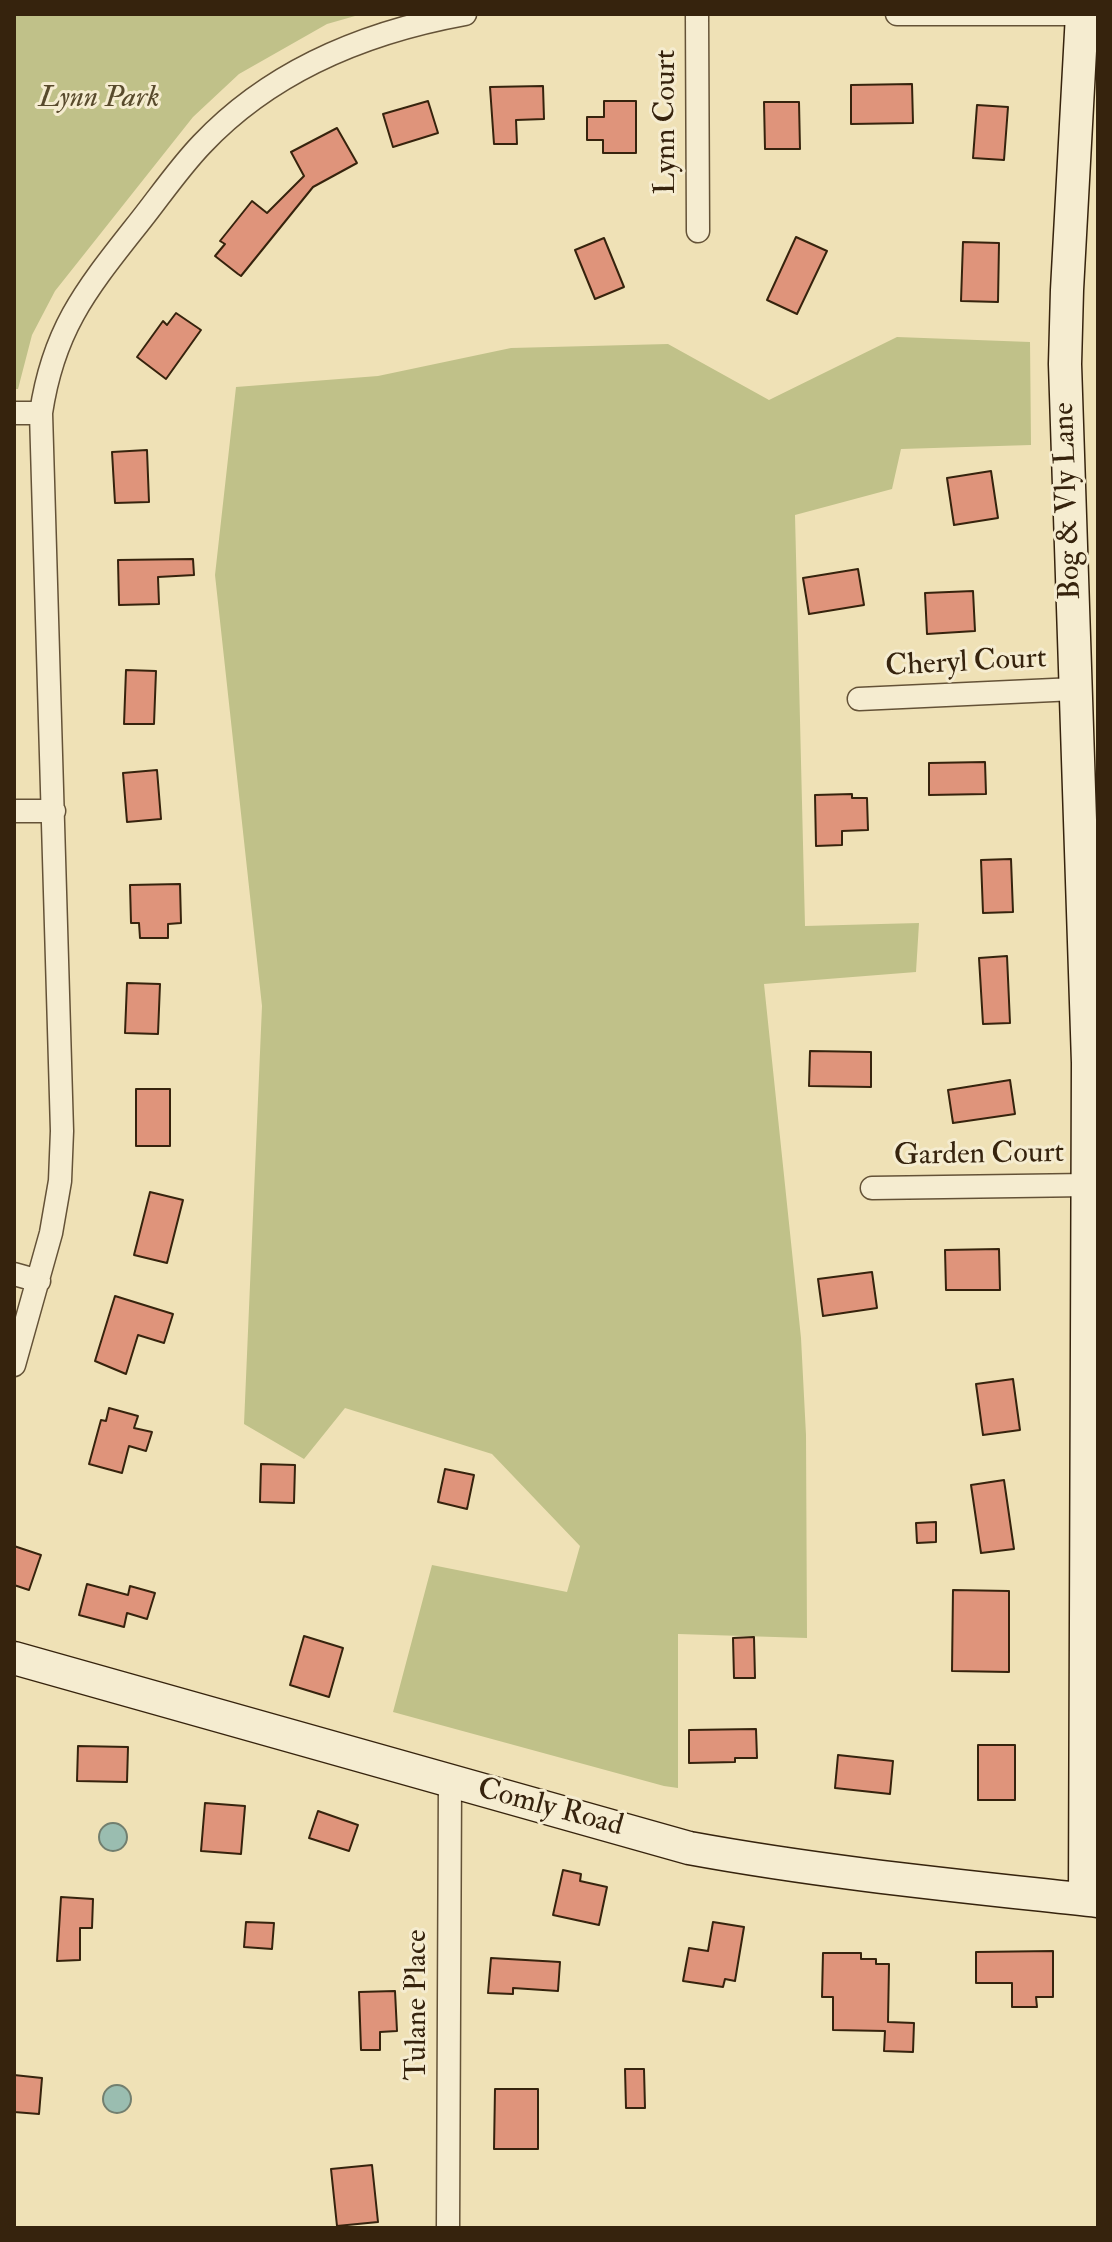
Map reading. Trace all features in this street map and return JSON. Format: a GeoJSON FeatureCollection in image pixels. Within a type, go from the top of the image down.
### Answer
{"type":"FeatureCollection","features":[{"type":"Feature","properties":{"kind":"street"},"geometry":{"type":"LineString","coordinates":[[14,1365],[39,1281],[60,1181],[62,1143],[41,413],[55,349],[69,320],[103,269],[201,145],[236,112],[316,60],[359,41],[432,17],[465,14]]}},
{"type":"Feature","properties":{"kind":"street","name":"Lynn Court"},"geometry":{"type":"LineString","coordinates":[[697,14],[698,231]]}},
{"type":"Feature","properties":{"kind":"street"},"geometry":{"type":"LineString","coordinates":[[897,14],[1098,14]]}},
{"type":"Feature","properties":{"kind":"street","name":"Bog & Vly Lane"},"geometry":{"type":"LineString","coordinates":[[1082,14],[1065,364],[1075,689],[1088,783],[1092,1900]]}},
{"type":"Feature","properties":{"kind":"street"},"geometry":{"type":"LineString","coordinates":[[14,413],[41,413]]}},
{"type":"Feature","properties":{"kind":"street","name":"Cheryl Court"},"geometry":{"type":"LineString","coordinates":[[859,699],[1075,689]]}},
{"type":"Feature","properties":{"kind":"street"},"geometry":{"type":"LineString","coordinates":[[14,811],[54,811]]}},
{"type":"Feature","properties":{"kind":"street","name":"Garden Court"},"geometry":{"type":"LineString","coordinates":[[872,1188],[1091,1170]]}},
{"type":"Feature","properties":{"kind":"street"},"geometry":{"type":"LineString","coordinates":[[14,1274],[39,1281]]}},
{"type":"Feature","properties":{"kind":"street","name":"Comly Road"},"geometry":{"type":"LineString","coordinates":[[14,1658],[689,1848],[773,1863],[1092,1900]]}},
{"type":"Feature","properties":{"kind":"street","name":"Tulane Place"},"geometry":{"type":"LineString","coordinates":[[448,2228],[450,1782]]}},
{"type":"Feature","properties":{"kind":"green space","name":"Lynn Park"},"geometry":{"type":"Polygon","coordinates":[[[14,14],[362,14],[327,24],[239,74],[193,117],[55,291],[32,335],[18,389],[14,389],[14,14]]]}},
{"type":"Feature","properties":{"kind":"green space"},"geometry":{"type":"Polygon","coordinates":[[[897,337],[1030,342],[1031,445],[901,449],[892,489],[795,515],[805,926],[919,923],[916,972],[764,984],[801,1338],[806,1435],[807,1638],[678,1634],[678,1788],[664,1786],[393,1712],[432,1565],[567,1592],[580,1546],[492,1454],[345,1408],[304,1459],[244,1424],[262,1006],[215,575],[236,387],[378,376],[511,348],[668,344],[769,400],[897,337]]]}},
{"type":"Feature","properties":{"kind":"shaded area"},"geometry":{"type":"Polygon","coordinates":[[[113,1823],[123,1827],[127,1837],[123,1847],[113,1851],[103,1847],[99,1837],[103,1827],[113,1823]]]}},
{"type":"Feature","properties":{"kind":"shaded area"},"geometry":{"type":"Polygon","coordinates":[[[117,2085],[127,2089],[131,2099],[127,2109],[117,2113],[107,2109],[103,2099],[107,2089],[117,2085]]]}},
{"type":"Feature","properties":{"kind":"building"},"geometry":{"type":"Polygon","coordinates":[[[912,84],[913,123],[851,124],[851,85],[912,84]]]}},
{"type":"Feature","properties":{"kind":"building"},"geometry":{"type":"Polygon","coordinates":[[[543,86],[544,119],[516,120],[517,144],[494,144],[490,87],[543,86]]]}},
{"type":"Feature","properties":{"kind":"building"},"geometry":{"type":"Polygon","coordinates":[[[428,101],[438,133],[393,147],[383,114],[428,101]]]}},
{"type":"Feature","properties":{"kind":"building"},"geometry":{"type":"Polygon","coordinates":[[[604,101],[636,101],[636,153],[603,153],[603,140],[587,140],[587,117],[604,117],[604,101]]]}},
{"type":"Feature","properties":{"kind":"building"},"geometry":{"type":"Polygon","coordinates":[[[764,102],[799,102],[800,149],[765,149],[764,102]]]}},
{"type":"Feature","properties":{"kind":"building"},"geometry":{"type":"Polygon","coordinates":[[[977,105],[1008,107],[1004,160],[973,158],[977,105]]]}},
{"type":"Feature","properties":{"kind":"building"},"geometry":{"type":"Polygon","coordinates":[[[337,128],[357,163],[313,187],[241,276],[215,256],[225,244],[220,241],[252,201],[267,213],[304,176],[291,152],[337,128]]]}},
{"type":"Feature","properties":{"kind":"building"},"geometry":{"type":"Polygon","coordinates":[[[796,237],[827,251],[797,314],[767,300],[796,237]]]}},
{"type":"Feature","properties":{"kind":"building"},"geometry":{"type":"Polygon","coordinates":[[[604,238],[624,287],[595,299],[575,250],[604,238]]]}},
{"type":"Feature","properties":{"kind":"building"},"geometry":{"type":"Polygon","coordinates":[[[963,242],[999,243],[998,302],[961,301],[963,242]]]}},
{"type":"Feature","properties":{"kind":"building"},"geometry":{"type":"Polygon","coordinates":[[[176,313],[201,330],[166,379],[137,357],[163,321],[167,325],[176,313]]]}},
{"type":"Feature","properties":{"kind":"building"},"geometry":{"type":"Polygon","coordinates":[[[147,450],[149,502],[115,503],[112,452],[147,450]]]}},
{"type":"Feature","properties":{"kind":"building"},"geometry":{"type":"Polygon","coordinates":[[[991,471],[998,518],[954,525],[947,478],[991,471]]]}},
{"type":"Feature","properties":{"kind":"building"},"geometry":{"type":"Polygon","coordinates":[[[193,559],[194,575],[158,577],[159,604],[119,605],[118,560],[193,559]]]}},
{"type":"Feature","properties":{"kind":"building"},"geometry":{"type":"Polygon","coordinates":[[[858,569],[864,605],[809,614],[803,578],[858,569]]]}},
{"type":"Feature","properties":{"kind":"building"},"geometry":{"type":"Polygon","coordinates":[[[973,591],[975,631],[927,634],[925,593],[973,591]]]}},
{"type":"Feature","properties":{"kind":"building"},"geometry":{"type":"Polygon","coordinates":[[[126,670],[156,671],[154,724],[124,724],[126,670]]]}},
{"type":"Feature","properties":{"kind":"building"},"geometry":{"type":"Polygon","coordinates":[[[985,762],[986,794],[929,795],[929,763],[985,762]]]}},
{"type":"Feature","properties":{"kind":"building"},"geometry":{"type":"Polygon","coordinates":[[[157,770],[161,819],[127,822],[123,773],[157,770]]]}},
{"type":"Feature","properties":{"kind":"building"},"geometry":{"type":"Polygon","coordinates":[[[852,794],[852,798],[867,798],[868,830],[842,831],[842,845],[816,846],[815,795],[852,794]]]}},
{"type":"Feature","properties":{"kind":"building"},"geometry":{"type":"Polygon","coordinates":[[[1011,859],[1013,912],[983,913],[981,860],[1011,859]]]}},
{"type":"Feature","properties":{"kind":"building"},"geometry":{"type":"Polygon","coordinates":[[[180,884],[181,923],[168,924],[168,938],[140,938],[139,923],[131,923],[130,885],[180,884]]]}},
{"type":"Feature","properties":{"kind":"building"},"geometry":{"type":"Polygon","coordinates":[[[1007,956],[1010,1023],[983,1024],[979,958],[1007,956]]]}},
{"type":"Feature","properties":{"kind":"building"},"geometry":{"type":"Polygon","coordinates":[[[127,983],[160,984],[158,1034],[125,1033],[127,983]]]}},
{"type":"Feature","properties":{"kind":"building"},"geometry":{"type":"Polygon","coordinates":[[[810,1051],[871,1052],[871,1087],[809,1086],[810,1051]]]}},
{"type":"Feature","properties":{"kind":"building"},"geometry":{"type":"Polygon","coordinates":[[[1010,1080],[1015,1114],[953,1123],[948,1090],[1010,1080]]]}},
{"type":"Feature","properties":{"kind":"building"},"geometry":{"type":"Polygon","coordinates":[[[136,1089],[170,1089],[170,1146],[136,1146],[136,1089]]]}},
{"type":"Feature","properties":{"kind":"building"},"geometry":{"type":"Polygon","coordinates":[[[150,1192],[183,1200],[167,1263],[134,1255],[150,1192]]]}},
{"type":"Feature","properties":{"kind":"building"},"geometry":{"type":"Polygon","coordinates":[[[999,1249],[1000,1290],[946,1290],[945,1250],[999,1249]]]}},
{"type":"Feature","properties":{"kind":"building"},"geometry":{"type":"Polygon","coordinates":[[[872,1272],[877,1308],[823,1316],[818,1279],[872,1272]]]}},
{"type":"Feature","properties":{"kind":"building"},"geometry":{"type":"Polygon","coordinates":[[[115,1296],[173,1314],[164,1343],[138,1335],[126,1374],[95,1361],[115,1296]]]}},
{"type":"Feature","properties":{"kind":"building"},"geometry":{"type":"Polygon","coordinates":[[[1013,1379],[1020,1430],[983,1435],[976,1384],[1013,1379]]]}},
{"type":"Feature","properties":{"kind":"building"},"geometry":{"type":"Polygon","coordinates":[[[109,1408],[138,1416],[134,1428],[152,1432],[146,1451],[129,1446],[122,1473],[89,1464],[101,1420],[106,1421],[109,1408]]]}},
{"type":"Feature","properties":{"kind":"building"},"geometry":{"type":"Polygon","coordinates":[[[261,1464],[295,1465],[294,1503],[260,1502],[261,1464]]]}},
{"type":"Feature","properties":{"kind":"building"},"geometry":{"type":"Polygon","coordinates":[[[445,1469],[474,1475],[467,1509],[438,1502],[445,1469]]]}},
{"type":"Feature","properties":{"kind":"building"},"geometry":{"type":"Polygon","coordinates":[[[1004,1480],[1014,1549],[981,1553],[971,1485],[1004,1480]]]}},
{"type":"Feature","properties":{"kind":"building"},"geometry":{"type":"Polygon","coordinates":[[[936,1522],[936,1542],[917,1543],[916,1523],[936,1522]]]}},
{"type":"Feature","properties":{"kind":"building"},"geometry":{"type":"Polygon","coordinates":[[[14,1546],[41,1555],[29,1590],[14,1585],[14,1546]]]}},
{"type":"Feature","properties":{"kind":"building"},"geometry":{"type":"Polygon","coordinates":[[[87,1584],[128,1595],[130,1586],[155,1593],[147,1619],[127,1613],[124,1627],[79,1615],[87,1584]]]}},
{"type":"Feature","properties":{"kind":"building"},"geometry":{"type":"Polygon","coordinates":[[[953,1590],[1009,1591],[1009,1672],[952,1671],[953,1590]]]}},
{"type":"Feature","properties":{"kind":"building"},"geometry":{"type":"Polygon","coordinates":[[[304,1636],[343,1648],[329,1697],[290,1685],[304,1636]]]}},
{"type":"Feature","properties":{"kind":"building"},"geometry":{"type":"Polygon","coordinates":[[[754,1637],[755,1678],[734,1678],[733,1638],[754,1637]]]}},
{"type":"Feature","properties":{"kind":"building"},"geometry":{"type":"Polygon","coordinates":[[[756,1729],[757,1758],[689,1763],[689,1730],[756,1729]]]}},
{"type":"Feature","properties":{"kind":"building"},"geometry":{"type":"Polygon","coordinates":[[[978,1745],[1015,1745],[1015,1800],[978,1800],[978,1745]]]}},
{"type":"Feature","properties":{"kind":"building"},"geometry":{"type":"Polygon","coordinates":[[[78,1746],[128,1747],[127,1782],[77,1781],[78,1746]]]}},
{"type":"Feature","properties":{"kind":"building"},"geometry":{"type":"Polygon","coordinates":[[[838,1755],[893,1761],[890,1794],[835,1788],[838,1755]]]}},
{"type":"Feature","properties":{"kind":"building"},"geometry":{"type":"Polygon","coordinates":[[[205,1803],[245,1806],[241,1854],[201,1851],[205,1803]]]}},
{"type":"Feature","properties":{"kind":"building"},"geometry":{"type":"Polygon","coordinates":[[[318,1811],[358,1825],[349,1851],[309,1838],[318,1811]]]}},
{"type":"Feature","properties":{"kind":"building"},"geometry":{"type":"Polygon","coordinates":[[[563,1870],[581,1874],[580,1881],[607,1887],[599,1925],[553,1915],[563,1870]]]}},
{"type":"Feature","properties":{"kind":"building"},"geometry":{"type":"Polygon","coordinates":[[[61,1897],[93,1899],[92,1928],[80,1928],[80,1960],[57,1961],[61,1897]]]}},
{"type":"Feature","properties":{"kind":"building"},"geometry":{"type":"Polygon","coordinates":[[[246,1922],[274,1923],[272,1949],[244,1947],[246,1922]]]}},
{"type":"Feature","properties":{"kind":"building"},"geometry":{"type":"Polygon","coordinates":[[[713,1922],[744,1927],[735,1981],[725,1979],[723,1987],[683,1981],[689,1948],[708,1951],[713,1922]]]}},
{"type":"Feature","properties":{"kind":"building"},"geometry":{"type":"Polygon","coordinates":[[[1053,1951],[1053,1997],[1036,1997],[1037,2007],[1012,2007],[1012,1983],[976,1983],[976,1952],[1053,1951]]]}},
{"type":"Feature","properties":{"kind":"building"},"geometry":{"type":"Polygon","coordinates":[[[823,1953],[861,1953],[861,1959],[876,1959],[876,1964],[889,1964],[888,2022],[914,2023],[913,2052],[884,2051],[885,2031],[833,2030],[833,1997],[822,1997],[823,1953]]]}},
{"type":"Feature","properties":{"kind":"building"},"geometry":{"type":"Polygon","coordinates":[[[491,1958],[560,1962],[558,1991],[513,1988],[513,1994],[488,1993],[491,1958]]]}},
{"type":"Feature","properties":{"kind":"building"},"geometry":{"type":"Polygon","coordinates":[[[395,1991],[397,2031],[380,2032],[380,2050],[361,2050],[359,1992],[395,1991]]]}},
{"type":"Feature","properties":{"kind":"building"},"geometry":{"type":"Polygon","coordinates":[[[625,2069],[644,2069],[645,2108],[626,2108],[625,2069]]]}},
{"type":"Feature","properties":{"kind":"building"},"geometry":{"type":"Polygon","coordinates":[[[14,2075],[42,2078],[39,2114],[14,2112],[14,2075]]]}},
{"type":"Feature","properties":{"kind":"building"},"geometry":{"type":"Polygon","coordinates":[[[495,2089],[538,2089],[538,2149],[494,2149],[495,2089]]]}},
{"type":"Feature","properties":{"kind":"building"},"geometry":{"type":"Polygon","coordinates":[[[372,2165],[378,2222],[337,2226],[331,2169],[372,2165]]]}}]}
